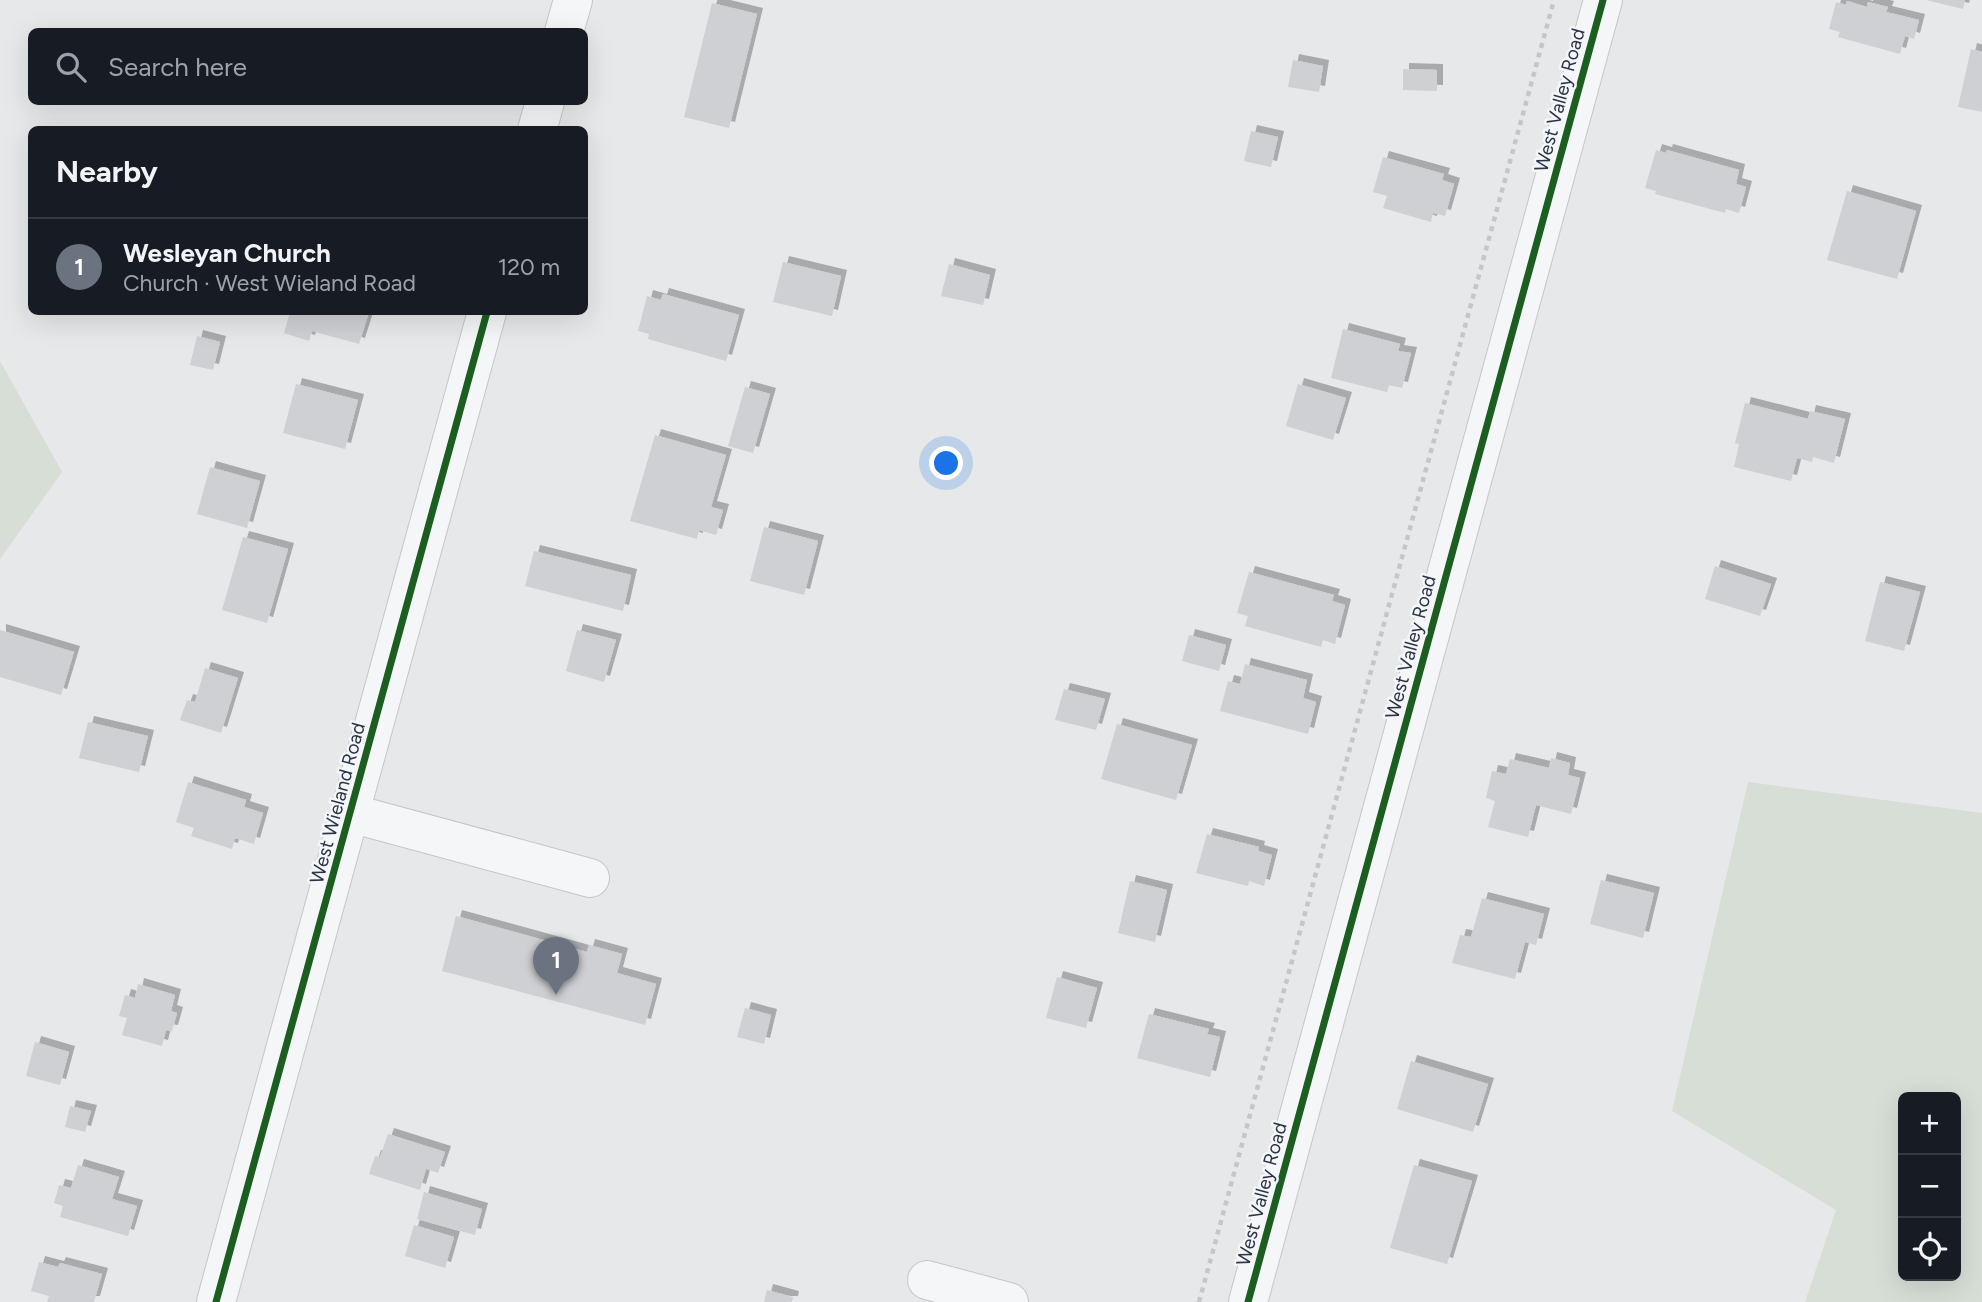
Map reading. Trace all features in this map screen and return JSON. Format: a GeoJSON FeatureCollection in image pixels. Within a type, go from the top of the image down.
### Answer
{"type":"FeatureCollection","features":[{"type":"Feature","properties":{"kind":"street"},"geometry":{"type":"LineString","coordinates":[[565,28],[573,0]]}},
{"type":"Feature","properties":{"kind":"street","name":"West Valley Road"},"geometry":{"type":"LineString","coordinates":[[1248,1302],[1603,0]]}},
{"type":"Feature","properties":{"kind":"street"},"geometry":{"type":"LineString","coordinates":[[538,126],[544,105]]}},
{"type":"Feature","properties":{"kind":"street","name":"West Wieland Road"},"geometry":{"type":"LineString","coordinates":[[216,1302],[486,315]]}},
{"type":"Feature","properties":{"kind":"street"},"geometry":{"type":"LineString","coordinates":[[350,813],[590,878]]}},
{"type":"Feature","properties":{"kind":"street"},"geometry":{"type":"LineString","coordinates":[[927,1280],[1009,1302]]}},
{"type":"Feature","properties":{"kind":"path"},"geometry":{"type":"LineString","coordinates":[[1199,1302],[1554,0]]}},
{"type":"Feature","properties":{"kind":"shaded area"},"geometry":{"type":"Polygon","coordinates":[[[0,361],[62,472],[0,559],[0,361]]]}},
{"type":"Feature","properties":{"kind":"shaded area"},"geometry":{"type":"Polygon","coordinates":[[[1748,782],[1982,813],[1982,1302],[1805,1302],[1836,1210],[1672,1111],[1748,782]]]}},
{"type":"Feature","properties":{"kind":"building"},"geometry":{"type":"Polygon","coordinates":[[[1926,0],[1965,0],[1963,9],[1926,0]]]}},
{"type":"Feature","properties":{"kind":"building"},"geometry":{"type":"Polygon","coordinates":[[[1847,1],[1867,7],[1868,2],[1888,7],[1886,12],[1919,20],[1914,39],[1905,36],[1900,54],[1838,37],[1840,32],[1829,29],[1836,2],[1846,5],[1847,1]]]}},
{"type":"Feature","properties":{"kind":"building"},"geometry":{"type":"Polygon","coordinates":[[[712,3],[757,14],[729,128],[684,117],[712,3]]]}},
{"type":"Feature","properties":{"kind":"building"},"geometry":{"type":"Polygon","coordinates":[[[1971,49],[1982,52],[1982,112],[1958,107],[1971,49]]]}},
{"type":"Feature","properties":{"kind":"building"},"geometry":{"type":"Polygon","coordinates":[[[1293,60],[1323,66],[1319,92],[1288,87],[1293,60]]]}},
{"type":"Feature","properties":{"kind":"building"},"geometry":{"type":"Polygon","coordinates":[[[1403,69],[1437,70],[1437,91],[1403,90],[1403,69]]]}},
{"type":"Feature","properties":{"kind":"building"},"geometry":{"type":"Polygon","coordinates":[[[1251,131],[1278,137],[1271,167],[1244,161],[1251,131]]]}},
{"type":"Feature","properties":{"kind":"building"},"geometry":{"type":"Polygon","coordinates":[[[1656,150],[1666,153],[1667,150],[1739,170],[1736,184],[1746,187],[1739,213],[1726,209],[1725,213],[1655,194],[1656,191],[1645,188],[1656,150]]]}},
{"type":"Feature","properties":{"kind":"building"},"geometry":{"type":"Polygon","coordinates":[[[1383,157],[1444,174],[1442,180],[1454,184],[1445,216],[1433,213],[1431,222],[1383,208],[1387,196],[1373,192],[1383,157]]]}},
{"type":"Feature","properties":{"kind":"building"},"geometry":{"type":"Polygon","coordinates":[[[1847,191],[1916,211],[1897,279],[1827,260],[1847,191]]]}},
{"type":"Feature","properties":{"kind":"building"},"geometry":{"type":"Polygon","coordinates":[[[783,262],[841,276],[832,316],[773,302],[783,262]]]}},
{"type":"Feature","properties":{"kind":"building"},"geometry":{"type":"Polygon","coordinates":[[[949,264],[990,275],[983,305],[941,296],[949,264]]]}},
{"type":"Feature","properties":{"kind":"building"},"geometry":{"type":"Polygon","coordinates":[[[663,294],[739,315],[726,361],[648,339],[649,334],[638,331],[647,296],[661,300],[663,294]]]}},
{"type":"Feature","properties":{"kind":"building"},"geometry":{"type":"Polygon","coordinates":[[[289,315],[368,315],[359,344],[312,331],[309,341],[284,333],[289,315]]]}},
{"type":"Feature","properties":{"kind":"building"},"geometry":{"type":"Polygon","coordinates":[[[1343,329],[1400,344],[1398,351],[1411,353],[1402,388],[1389,385],[1387,392],[1331,378],[1343,329]]]}},
{"type":"Feature","properties":{"kind":"building"},"geometry":{"type":"Polygon","coordinates":[[[197,336],[220,342],[213,370],[190,365],[197,336]]]}},
{"type":"Feature","properties":{"kind":"building"},"geometry":{"type":"Polygon","coordinates":[[[296,384],[358,400],[345,449],[283,433],[296,384]]]}},
{"type":"Feature","properties":{"kind":"building"},"geometry":{"type":"Polygon","coordinates":[[[1298,384],[1346,398],[1333,440],[1286,426],[1298,384]]]}},
{"type":"Feature","properties":{"kind":"building"},"geometry":{"type":"Polygon","coordinates":[[[745,387],[770,394],[753,453],[728,446],[745,387]]]}},
{"type":"Feature","properties":{"kind":"building"},"geometry":{"type":"Polygon","coordinates":[[[1745,403],[1808,419],[1810,411],[1845,419],[1834,463],[1813,457],[1812,462],[1797,458],[1791,481],[1734,467],[1739,444],[1735,443],[1745,403]]]}},
{"type":"Feature","properties":{"kind":"building"},"geometry":{"type":"Polygon","coordinates":[[[655,435],[726,455],[711,507],[723,510],[716,535],[699,530],[697,539],[630,521],[655,435]]]}},
{"type":"Feature","properties":{"kind":"building"},"geometry":{"type":"Polygon","coordinates":[[[210,467],[260,481],[247,528],[197,514],[210,467]]]}},
{"type":"Feature","properties":{"kind":"building"},"geometry":{"type":"Polygon","coordinates":[[[764,527],[818,541],[804,595],[750,581],[764,527]]]}},
{"type":"Feature","properties":{"kind":"building"},"geometry":{"type":"Polygon","coordinates":[[[243,537],[288,549],[267,623],[222,610],[243,537]]]}},
{"type":"Feature","properties":{"kind":"building"},"geometry":{"type":"Polygon","coordinates":[[[534,551],[631,575],[623,611],[525,586],[534,551]]]}},
{"type":"Feature","properties":{"kind":"building"},"geometry":{"type":"Polygon","coordinates":[[[1715,566],[1771,584],[1760,616],[1705,599],[1715,566]]]}},
{"type":"Feature","properties":{"kind":"building"},"geometry":{"type":"Polygon","coordinates":[[[1249,572],[1334,595],[1332,601],[1345,605],[1335,644],[1323,640],[1321,647],[1245,626],[1248,616],[1237,613],[1249,572]]]}},
{"type":"Feature","properties":{"kind":"building"},"geometry":{"type":"Polygon","coordinates":[[[1880,582],[1920,592],[1904,651],[1865,641],[1880,582]]]}},
{"type":"Feature","properties":{"kind":"building"},"geometry":{"type":"Polygon","coordinates":[[[0,630],[74,652],[61,695],[0,677],[0,630]]]}},
{"type":"Feature","properties":{"kind":"building"},"geometry":{"type":"Polygon","coordinates":[[[577,630],[616,640],[604,682],[566,671],[577,630]]]}},
{"type":"Feature","properties":{"kind":"building"},"geometry":{"type":"Polygon","coordinates":[[[1189,635],[1226,645],[1219,671],[1182,661],[1189,635]]]}},
{"type":"Feature","properties":{"kind":"building"},"geometry":{"type":"Polygon","coordinates":[[[1245,664],[1307,680],[1303,698],[1316,702],[1308,734],[1220,711],[1228,681],[1240,684],[1245,664]]]}},
{"type":"Feature","properties":{"kind":"building"},"geometry":{"type":"Polygon","coordinates":[[[205,668],[238,678],[221,733],[180,720],[187,700],[195,702],[205,668]]]}},
{"type":"Feature","properties":{"kind":"building"},"geometry":{"type":"Polygon","coordinates":[[[1064,689],[1105,699],[1096,730],[1055,720],[1064,689]]]}},
{"type":"Feature","properties":{"kind":"building"},"geometry":{"type":"Polygon","coordinates":[[[88,722],[148,736],[139,772],[79,758],[88,722]]]}},
{"type":"Feature","properties":{"kind":"building"},"geometry":{"type":"Polygon","coordinates":[[[1117,724],[1192,745],[1176,800],[1101,779],[1117,724]]]}},
{"type":"Feature","properties":{"kind":"building"},"geometry":{"type":"Polygon","coordinates":[[[1551,758],[1570,763],[1568,775],[1580,778],[1571,814],[1536,805],[1528,837],[1488,827],[1495,801],[1486,798],[1492,771],[1506,774],[1510,759],[1549,768],[1551,758]]]}},
{"type":"Feature","properties":{"kind":"building"},"geometry":{"type":"Polygon","coordinates":[[[188,782],[246,800],[244,807],[263,813],[254,844],[235,838],[232,849],[191,836],[194,828],[176,822],[188,782]]]}},
{"type":"Feature","properties":{"kind":"building"},"geometry":{"type":"Polygon","coordinates":[[[1207,834],[1259,847],[1258,851],[1272,855],[1264,886],[1249,881],[1248,886],[1196,873],[1207,834]]]}},
{"type":"Feature","properties":{"kind":"building"},"geometry":{"type":"Polygon","coordinates":[[[1601,880],[1654,893],[1643,938],[1590,924],[1601,880]]]}},
{"type":"Feature","properties":{"kind":"building"},"geometry":{"type":"Polygon","coordinates":[[[1130,881],[1167,890],[1155,942],[1118,933],[1130,881]]]}},
{"type":"Feature","properties":{"kind":"building"},"geometry":{"type":"Polygon","coordinates":[[[1482,898],[1544,914],[1536,945],[1525,942],[1515,979],[1452,963],[1460,935],[1471,937],[1482,898]]]}},
{"type":"Feature","properties":{"kind":"building"},"geometry":{"type":"Polygon","coordinates":[[[456,916],[587,952],[589,945],[622,954],[617,973],[656,984],[645,1025],[442,971],[456,916]]]}},
{"type":"Feature","properties":{"kind":"building"},"geometry":{"type":"Polygon","coordinates":[[[1057,977],[1097,988],[1086,1028],[1046,1018],[1057,977]]]}},
{"type":"Feature","properties":{"kind":"building"},"geometry":{"type":"Polygon","coordinates":[[[138,984],[175,995],[171,1011],[177,1013],[172,1031],[166,1030],[162,1046],[122,1035],[127,1018],[119,1016],[125,995],[135,998],[138,984]]]}},
{"type":"Feature","properties":{"kind":"building"},"geometry":{"type":"Polygon","coordinates":[[[745,1008],[771,1015],[764,1044],[737,1037],[745,1008]]]}},
{"type":"Feature","properties":{"kind":"building"},"geometry":{"type":"Polygon","coordinates":[[[1149,1014],[1209,1029],[1207,1034],[1220,1037],[1210,1077],[1137,1058],[1149,1014]]]}},
{"type":"Feature","properties":{"kind":"building"},"geometry":{"type":"Polygon","coordinates":[[[35,1042],[69,1052],[60,1085],[26,1076],[35,1042]]]}},
{"type":"Feature","properties":{"kind":"building"},"geometry":{"type":"Polygon","coordinates":[[[1411,1061],[1488,1084],[1473,1132],[1397,1109],[1411,1061]]]}},
{"type":"Feature","properties":{"kind":"building"},"geometry":{"type":"Polygon","coordinates":[[[70,1106],[91,1111],[85,1132],[65,1127],[70,1106]]]}},
{"type":"Feature","properties":{"kind":"building"},"geometry":{"type":"Polygon","coordinates":[[[388,1134],[445,1152],[438,1173],[426,1169],[420,1190],[369,1174],[375,1156],[380,1157],[388,1134]]]}},
{"type":"Feature","properties":{"kind":"building"},"geometry":{"type":"Polygon","coordinates":[[[78,1165],[119,1177],[112,1199],[137,1206],[128,1236],[60,1217],[63,1206],[54,1203],[59,1185],[71,1188],[78,1165]]]}},
{"type":"Feature","properties":{"kind":"building"},"geometry":{"type":"Polygon","coordinates":[[[1414,1165],[1472,1181],[1447,1264],[1390,1248],[1414,1165]]]}},
{"type":"Feature","properties":{"kind":"building"},"geometry":{"type":"Polygon","coordinates":[[[424,1192],[482,1209],[475,1235],[417,1219],[424,1192]]]}},
{"type":"Feature","properties":{"kind":"building"},"geometry":{"type":"Polygon","coordinates":[[[414,1225],[454,1237],[445,1268],[405,1256],[414,1225]]]}},
{"type":"Feature","properties":{"kind":"building"},"geometry":{"type":"Polygon","coordinates":[[[39,1262],[58,1267],[60,1263],[102,1274],[94,1302],[47,1302],[49,1296],[31,1291],[39,1262]]]}},
{"type":"Feature","properties":{"kind":"building"},"geometry":{"type":"Polygon","coordinates":[[[767,1290],[793,1297],[792,1302],[764,1302],[767,1290]]]}},
{"type":"Feature","properties":{"kind":"cycle path"},"geometry":{"type":"LineString","coordinates":[[1248,1302],[1603,0]]}},
{"type":"Feature","properties":{"kind":"cycle path"},"geometry":{"type":"LineString","coordinates":[[216,1302],[486,315]]}},
{"type":"Feature","properties":{"kind":"place","name":"Wesleyan Church"},"geometry":{"type":"Point","coordinates":[556,995]}}]}
